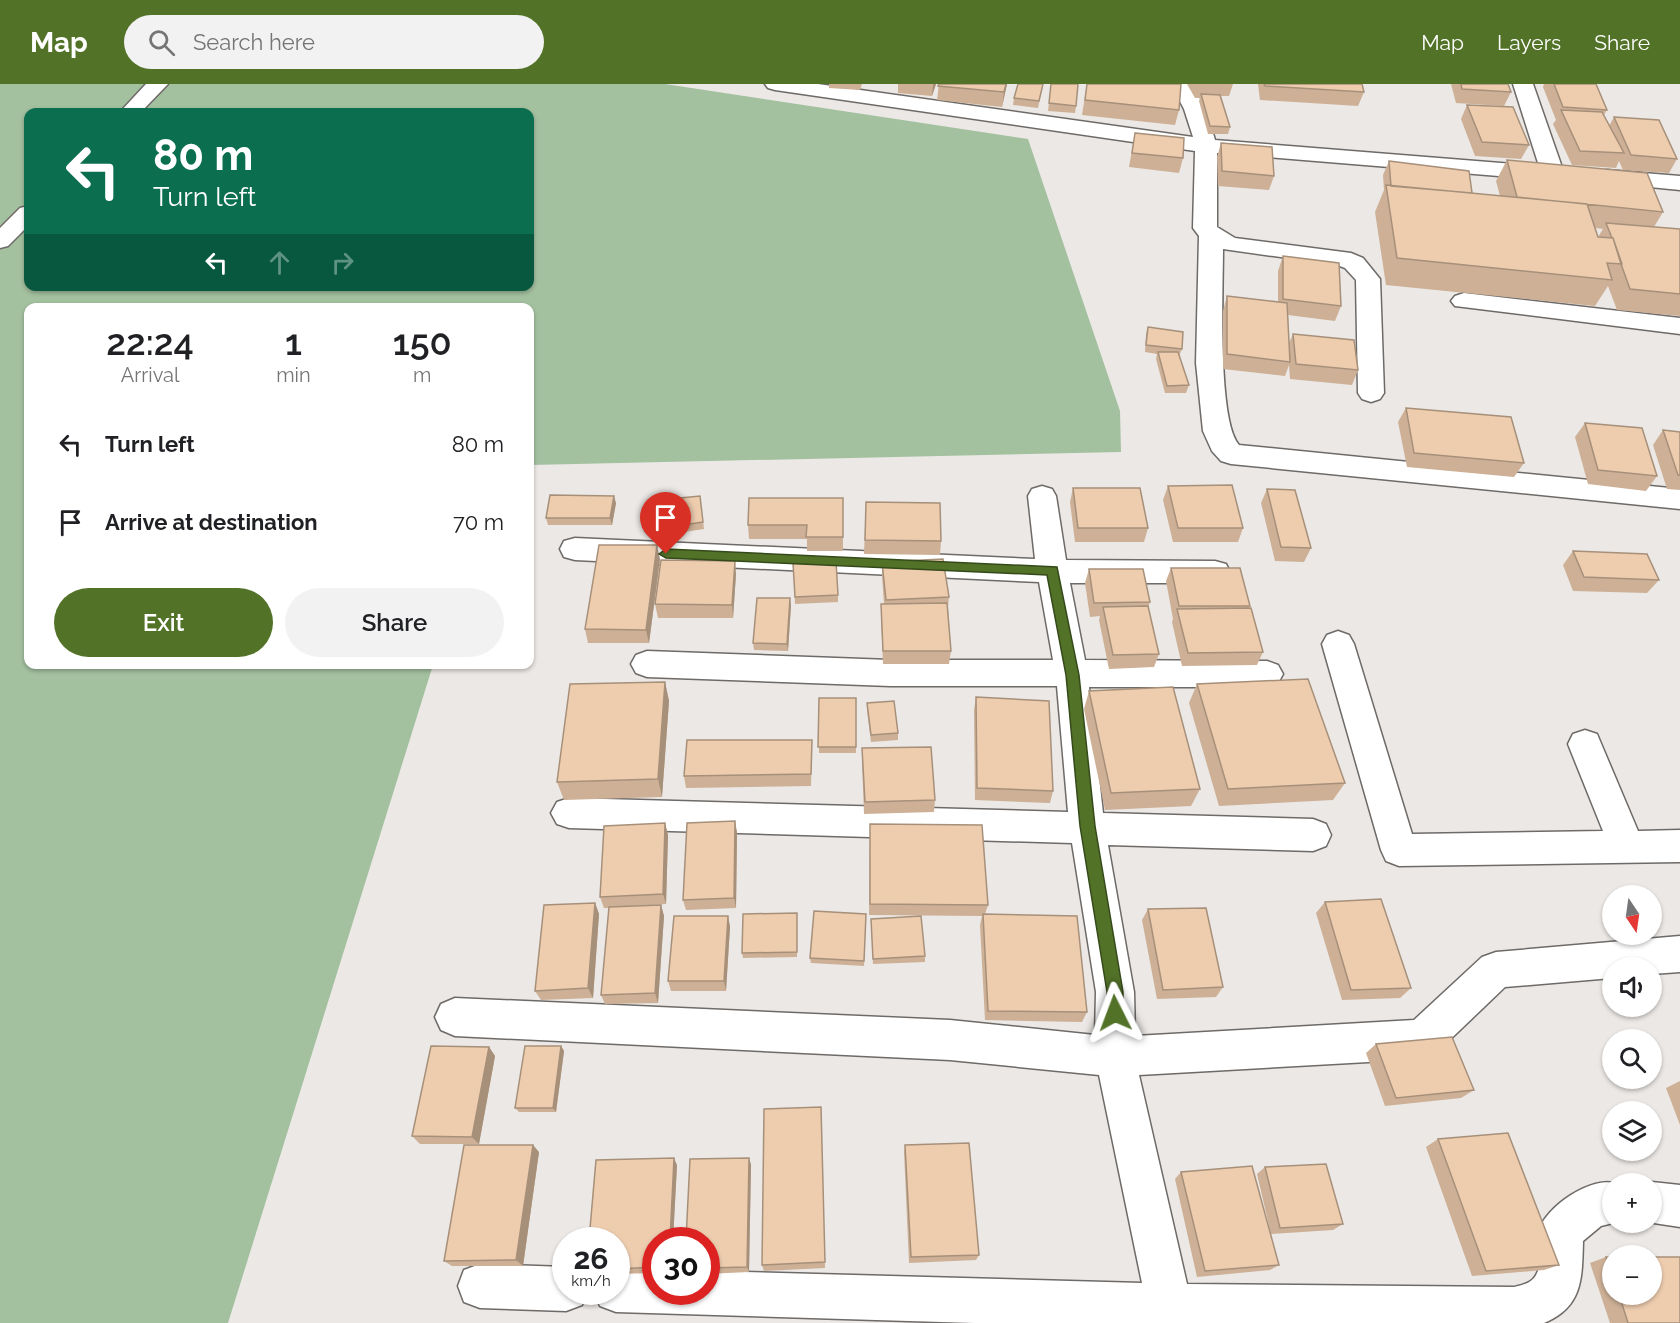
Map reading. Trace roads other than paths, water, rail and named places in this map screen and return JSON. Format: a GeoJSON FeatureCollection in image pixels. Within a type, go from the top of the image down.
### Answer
{"type":"FeatureCollection","features":[{"type":"Feature","properties":{"kind":"street"},"geometry":{"type":"LineString","coordinates":[[134,108],[158,84]]}},
{"type":"Feature","properties":{"kind":"street"},"geometry":{"type":"LineString","coordinates":[[778,84],[1206,146],[1680,183]]}},
{"type":"Feature","properties":{"kind":"street"},"geometry":{"type":"LineString","coordinates":[[1181,84],[1195,109],[1206,146],[1205,228],[1211,236],[1221,242],[1234,245],[1342,258],[1361,269],[1368,279],[1371,393]]}},
{"type":"Feature","properties":{"kind":"street"},"geometry":{"type":"LineString","coordinates":[[1523,84],[1553,173]]}},
{"type":"Feature","properties":{"kind":"street"},"geometry":{"type":"LineString","coordinates":[[0,241],[24,217]]}},
{"type":"Feature","properties":{"kind":"street"},"geometry":{"type":"LineString","coordinates":[[1211,236],[1209,363],[1221,444],[1231,454],[1680,499]]}},
{"type":"Feature","properties":{"kind":"street"},"geometry":{"type":"LineString","coordinates":[[1464,301],[1680,326]]}},
{"type":"Feature","properties":{"kind":"street"},"geometry":{"type":"LineString","coordinates":[[1042,496],[1052,571],[1072,675],[1087,826],[1115,992],[1115,1057],[1171,1314]]}},
{"type":"Feature","properties":{"kind":"street"},"geometry":{"type":"LineString","coordinates":[[575,549],[1052,571],[1235,572]]}},
{"type":"Feature","properties":{"kind":"street"},"geometry":{"type":"LineString","coordinates":[[1338,644],[1399,850],[1680,846]]}},
{"type":"Feature","properties":{"kind":"street"},"geometry":{"type":"LineString","coordinates":[[647,664],[890,673],[1267,674]]}},
{"type":"Feature","properties":{"kind":"street"},"geometry":{"type":"LineString","coordinates":[[1585,744],[1627,847]]}},
{"type":"Feature","properties":{"kind":"street"},"geometry":{"type":"LineString","coordinates":[[569,813],[1087,826],[1313,835]]}},
{"type":"Feature","properties":{"kind":"street"},"geometry":{"type":"LineString","coordinates":[[455,1017],[950,1040],[1115,1057],[1422,1039],[1496,970],[1680,954]]}},
{"type":"Feature","properties":{"kind":"street"},"geometry":{"type":"LineString","coordinates":[[720,1295],[1171,1314],[1514,1310],[1542,1301],[1560,1281],[1562,1231],[1592,1206],[1602,1204]]}},
{"type":"Feature","properties":{"kind":"street"},"geometry":{"type":"LineString","coordinates":[[1662,1204],[1680,1206]]}},
{"type":"Feature","properties":{"kind":"street"},"geometry":{"type":"LineString","coordinates":[[480,1286],[552,1289]]}}]}
